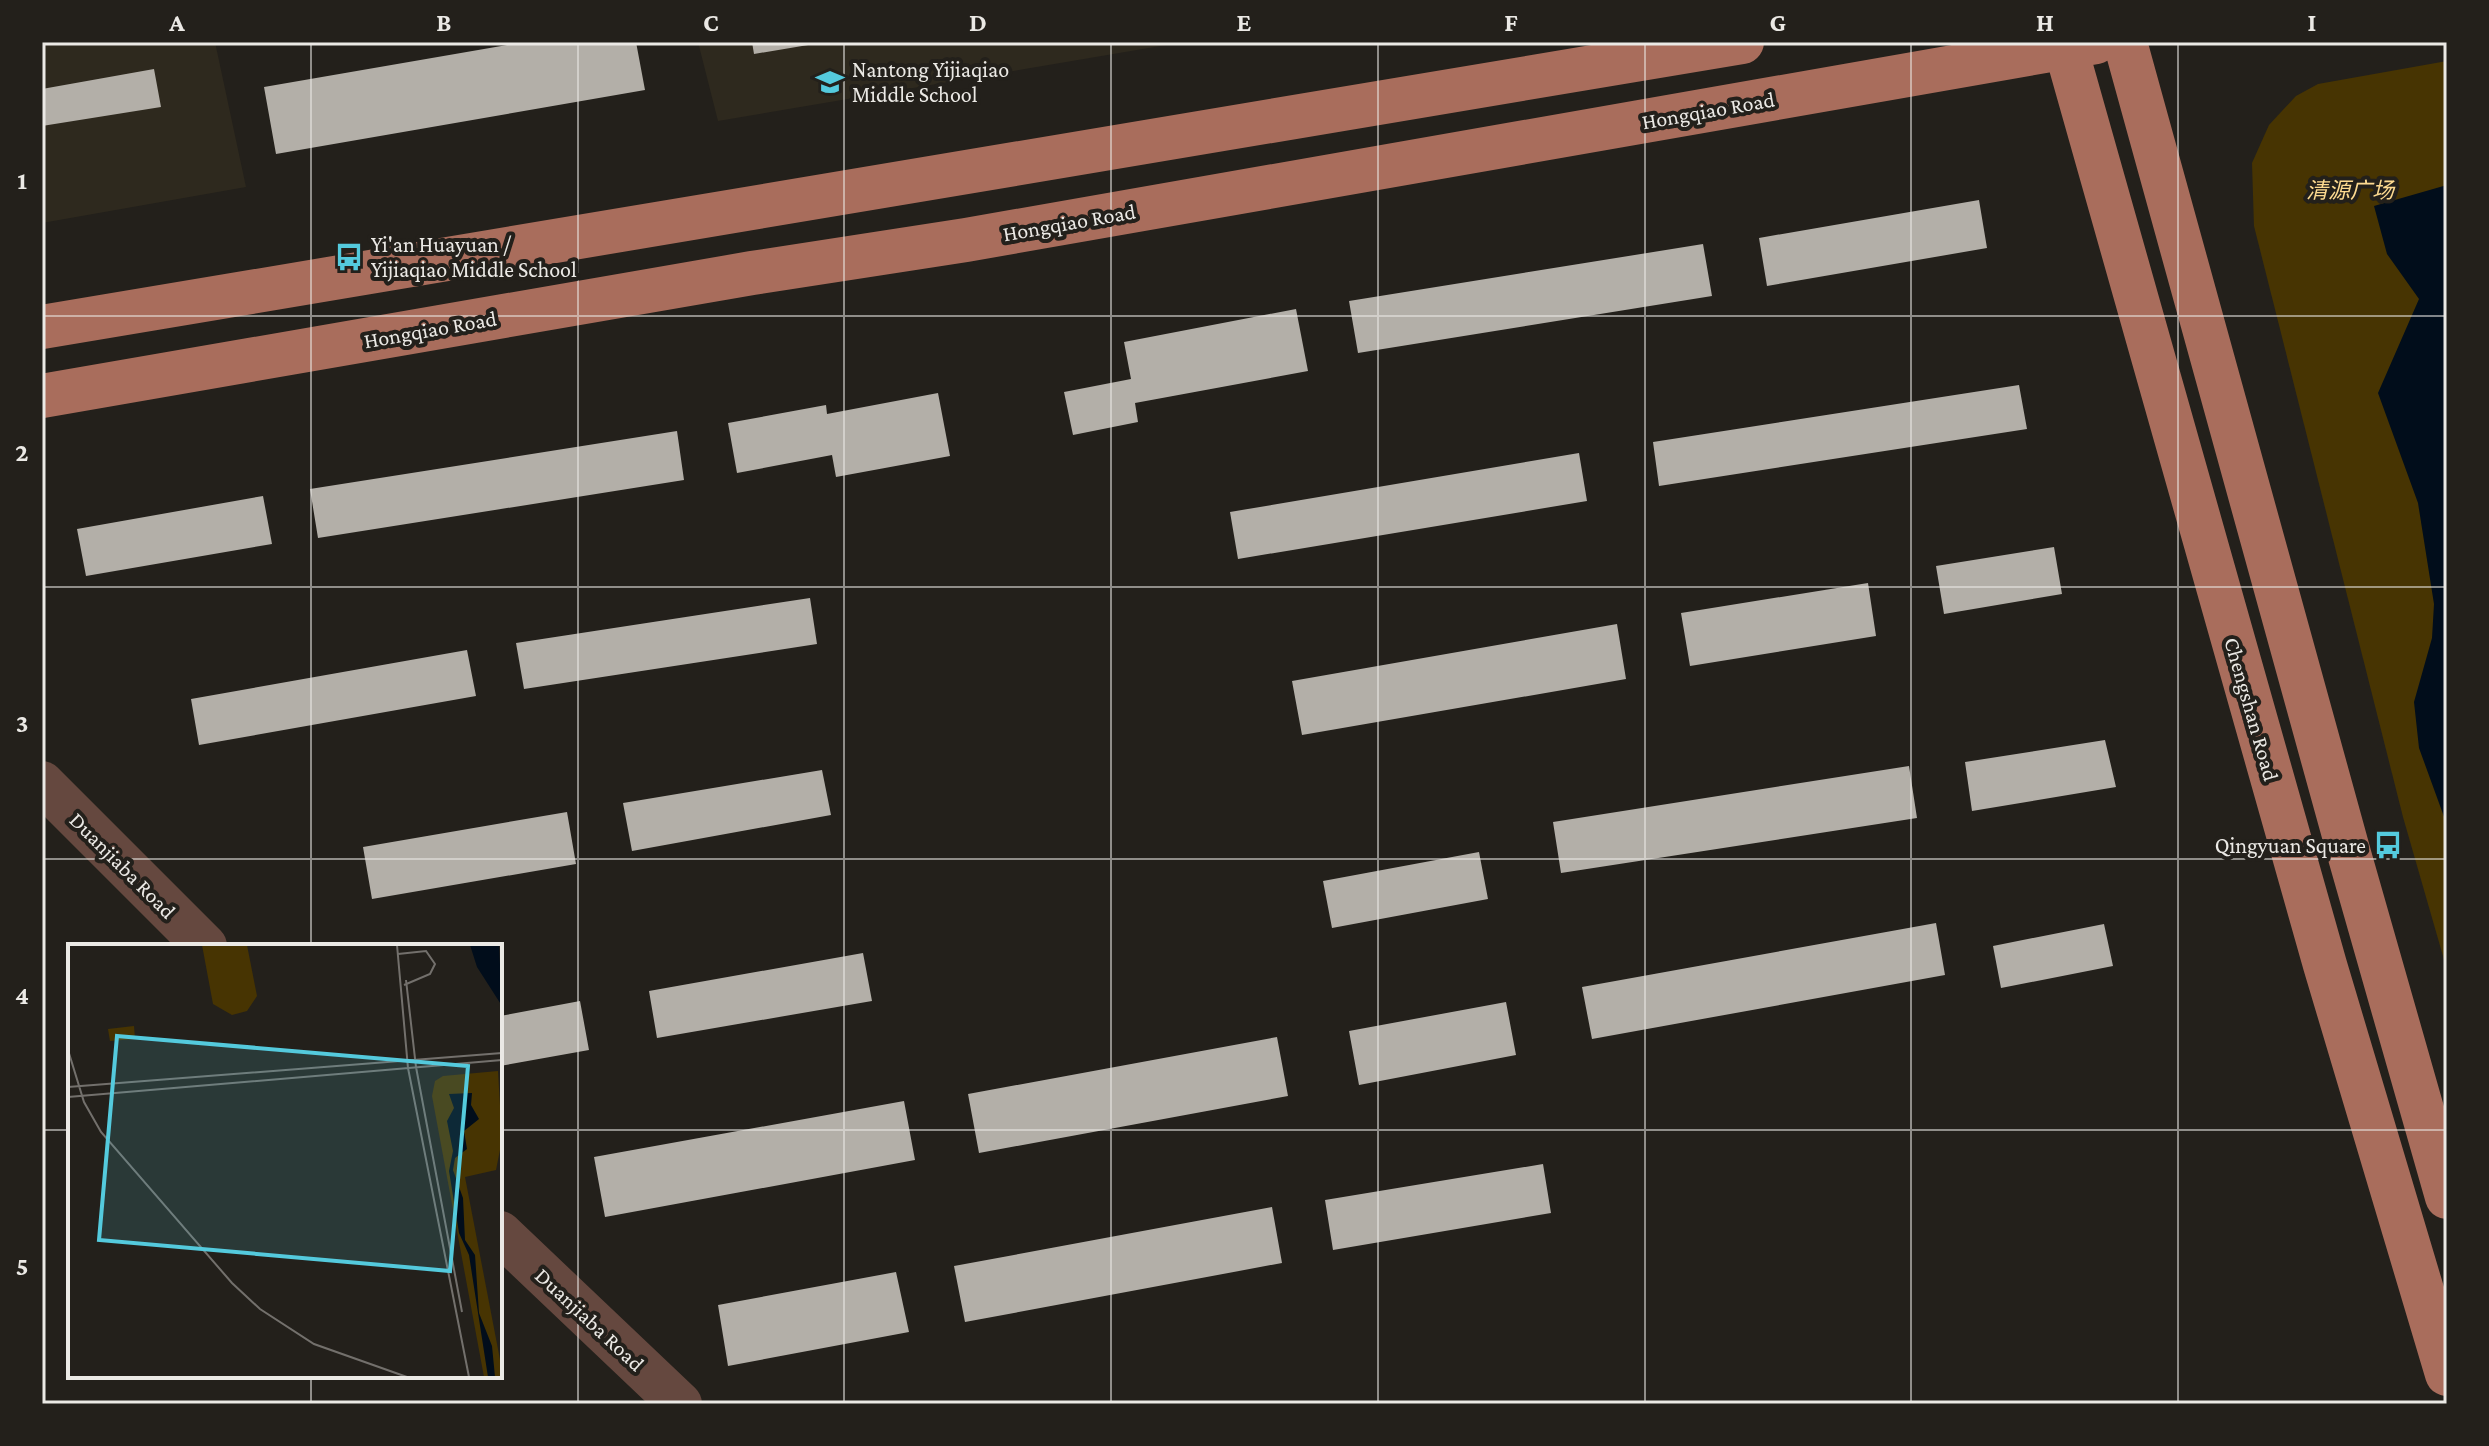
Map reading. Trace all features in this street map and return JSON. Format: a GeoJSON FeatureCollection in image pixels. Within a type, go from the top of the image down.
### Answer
{"type":"FeatureCollection","features":[{"type":"Feature","properties":{"kind":"main road"},"geometry":{"type":"LineString","coordinates":[[42,327],[1742,42]]}},
{"type":"Feature","properties":{"kind":"main road"},"geometry":{"type":"LineString","coordinates":[[2125,42],[2447,1197]]}},
{"type":"Feature","properties":{"kind":"main road","name":"Hongqiao Road"},"geometry":{"type":"LineString","coordinates":[[42,396],[737,275],[966,240],[2075,44]]}},
{"type":"Feature","properties":{"kind":"main road","name":"Chengshan Road"},"geometry":{"type":"LineString","coordinates":[[2075,44],[2325,965],[2447,1374]]}},
{"type":"Feature","properties":{"kind":"street","name":"Duanjiaba Road"},"geometry":{"type":"LineString","coordinates":[[42,783],[203,944]]}},
{"type":"Feature","properties":{"kind":"street","name":"Duanjiaba Road"},"geometry":{"type":"LineString","coordinates":[[502,1235],[680,1404]]}},
{"type":"Feature","properties":{"kind":"shaded area"},"geometry":{"type":"Polygon","coordinates":[[[42,42],[215,42],[246,187],[42,223],[42,42]]]}},
{"type":"Feature","properties":{"kind":"shaded area","name":"Nantong Yijiaqiao Middle School"},"geometry":{"type":"Polygon","coordinates":[[[698,42],[1184,42],[718,121],[698,42]]]}},
{"type":"Feature","properties":{"kind":"green space","name":"清源广场"},"geometry":{"type":"Polygon","coordinates":[[[2447,61],[2447,970],[2403,817],[2254,226],[2252,163],[2269,125],[2296,96],[2318,84],[2447,61]]]}},
{"type":"Feature","properties":{"kind":"water"},"geometry":{"type":"Polygon","coordinates":[[[2447,185],[2447,825],[2419,748],[2414,702],[2432,638],[2434,604],[2418,503],[2378,393],[2419,299],[2387,254],[2374,206],[2447,185]]]}},
{"type":"Feature","properties":{"kind":"building"},"geometry":{"type":"Polygon","coordinates":[[[524,42],[636,42],[645,90],[276,154],[264,87],[524,42]]]}},
{"type":"Feature","properties":{"kind":"building"},"geometry":{"type":"Polygon","coordinates":[[[752,42],[814,42],[814,44],[754,54],[752,42]]]}},
{"type":"Feature","properties":{"kind":"building"},"geometry":{"type":"Polygon","coordinates":[[[154,69],[161,107],[42,126],[42,89],[154,69]]]}},
{"type":"Feature","properties":{"kind":"building"},"geometry":{"type":"Polygon","coordinates":[[[1979,200],[1987,248],[1767,286],[1759,238],[1979,200]]]}},
{"type":"Feature","properties":{"kind":"building"},"geometry":{"type":"Polygon","coordinates":[[[1703,244],[1712,296],[1358,353],[1349,301],[1703,244]]]}},
{"type":"Feature","properties":{"kind":"building"},"geometry":{"type":"Polygon","coordinates":[[[1296,309],[1308,371],[1135,403],[1138,422],[1073,435],[1064,392],[1131,379],[1124,342],[1296,309]]]}},
{"type":"Feature","properties":{"kind":"building"},"geometry":{"type":"Polygon","coordinates":[[[2019,385],[2027,429],[1659,486],[1653,442],[2019,385]]]}},
{"type":"Feature","properties":{"kind":"building"},"geometry":{"type":"Polygon","coordinates":[[[938,393],[950,456],[836,477],[832,455],[737,473],[728,423],[826,405],[827,414],[938,393]]]}},
{"type":"Feature","properties":{"kind":"building"},"geometry":{"type":"Polygon","coordinates":[[[677,431],[684,480],[318,538],[310,489],[677,431]]]}},
{"type":"Feature","properties":{"kind":"building"},"geometry":{"type":"Polygon","coordinates":[[[1579,453],[1587,501],[1238,559],[1230,512],[1579,453]]]}},
{"type":"Feature","properties":{"kind":"building"},"geometry":{"type":"Polygon","coordinates":[[[263,496],[272,544],[86,576],[77,529],[263,496]]]}},
{"type":"Feature","properties":{"kind":"building"},"geometry":{"type":"Polygon","coordinates":[[[2054,547],[2062,594],[1944,614],[1936,566],[2054,547]]]}},
{"type":"Feature","properties":{"kind":"building"},"geometry":{"type":"Polygon","coordinates":[[[1868,583],[1876,636],[1690,666],[1681,613],[1868,583]]]}},
{"type":"Feature","properties":{"kind":"building"},"geometry":{"type":"Polygon","coordinates":[[[810,598],[817,644],[524,689],[516,643],[810,598]]]}},
{"type":"Feature","properties":{"kind":"building"},"geometry":{"type":"Polygon","coordinates":[[[1617,624],[1626,679],[1302,735],[1292,681],[1617,624]]]}},
{"type":"Feature","properties":{"kind":"building"},"geometry":{"type":"Polygon","coordinates":[[[467,650],[476,696],[199,745],[191,699],[467,650]]]}},
{"type":"Feature","properties":{"kind":"building"},"geometry":{"type":"Polygon","coordinates":[[[2105,740],[2116,787],[1972,811],[1965,762],[2105,740]]]}},
{"type":"Feature","properties":{"kind":"building"},"geometry":{"type":"Polygon","coordinates":[[[1909,766],[1917,818],[1561,873],[1553,822],[1909,766]]]}},
{"type":"Feature","properties":{"kind":"building"},"geometry":{"type":"Polygon","coordinates":[[[822,770],[831,815],[632,851],[623,803],[822,770]]]}},
{"type":"Feature","properties":{"kind":"building"},"geometry":{"type":"Polygon","coordinates":[[[567,812],[576,864],[372,899],[363,847],[567,812]]]}},
{"type":"Feature","properties":{"kind":"building"},"geometry":{"type":"Polygon","coordinates":[[[1479,852],[1488,899],[1332,928],[1323,881],[1479,852]]]}},
{"type":"Feature","properties":{"kind":"building"},"geometry":{"type":"Polygon","coordinates":[[[1936,923],[1945,975],[1592,1039],[1582,987],[1936,923]]]}},
{"type":"Feature","properties":{"kind":"building"},"geometry":{"type":"Polygon","coordinates":[[[2104,924],[2113,966],[2001,988],[1993,946],[2104,924]]]}},
{"type":"Feature","properties":{"kind":"building"},"geometry":{"type":"Polygon","coordinates":[[[863,953],[872,1001],[657,1038],[649,991],[863,953]]]}},
{"type":"Feature","properties":{"kind":"building"},"geometry":{"type":"Polygon","coordinates":[[[580,1001],[589,1050],[502,1066],[502,1016],[580,1001]]]}},
{"type":"Feature","properties":{"kind":"building"},"geometry":{"type":"Polygon","coordinates":[[[1506,1002],[1516,1055],[1359,1085],[1349,1031],[1506,1002]]]}},
{"type":"Feature","properties":{"kind":"building"},"geometry":{"type":"Polygon","coordinates":[[[1277,1037],[1288,1096],[979,1153],[968,1094],[1277,1037]]]}},
{"type":"Feature","properties":{"kind":"building"},"geometry":{"type":"Polygon","coordinates":[[[904,1101],[915,1160],[605,1217],[594,1157],[904,1101]]]}},
{"type":"Feature","properties":{"kind":"building"},"geometry":{"type":"Polygon","coordinates":[[[1543,1164],[1551,1213],[1333,1250],[1325,1200],[1543,1164]]]}},
{"type":"Feature","properties":{"kind":"building"},"geometry":{"type":"Polygon","coordinates":[[[1272,1207],[1282,1263],[965,1322],[954,1266],[1272,1207]]]}},
{"type":"Feature","properties":{"kind":"building"},"geometry":{"type":"Polygon","coordinates":[[[896,1272],[909,1332],[728,1366],[718,1305],[896,1272]]]}},
{"type":"Feature","properties":{"kind":"place","name":"Nantong Yijiaqiao Middle School"},"geometry":{"type":"Point","coordinates":[830,82]}},
{"type":"Feature","properties":{"kind":"place","name":"Yi'an Huayuan / Yijiaqiao Middle School"},"geometry":{"type":"Point","coordinates":[349,257]}},
{"type":"Feature","properties":{"kind":"place","name":"Qingyuan Square"},"geometry":{"type":"Point","coordinates":[2388,845]}}]}
